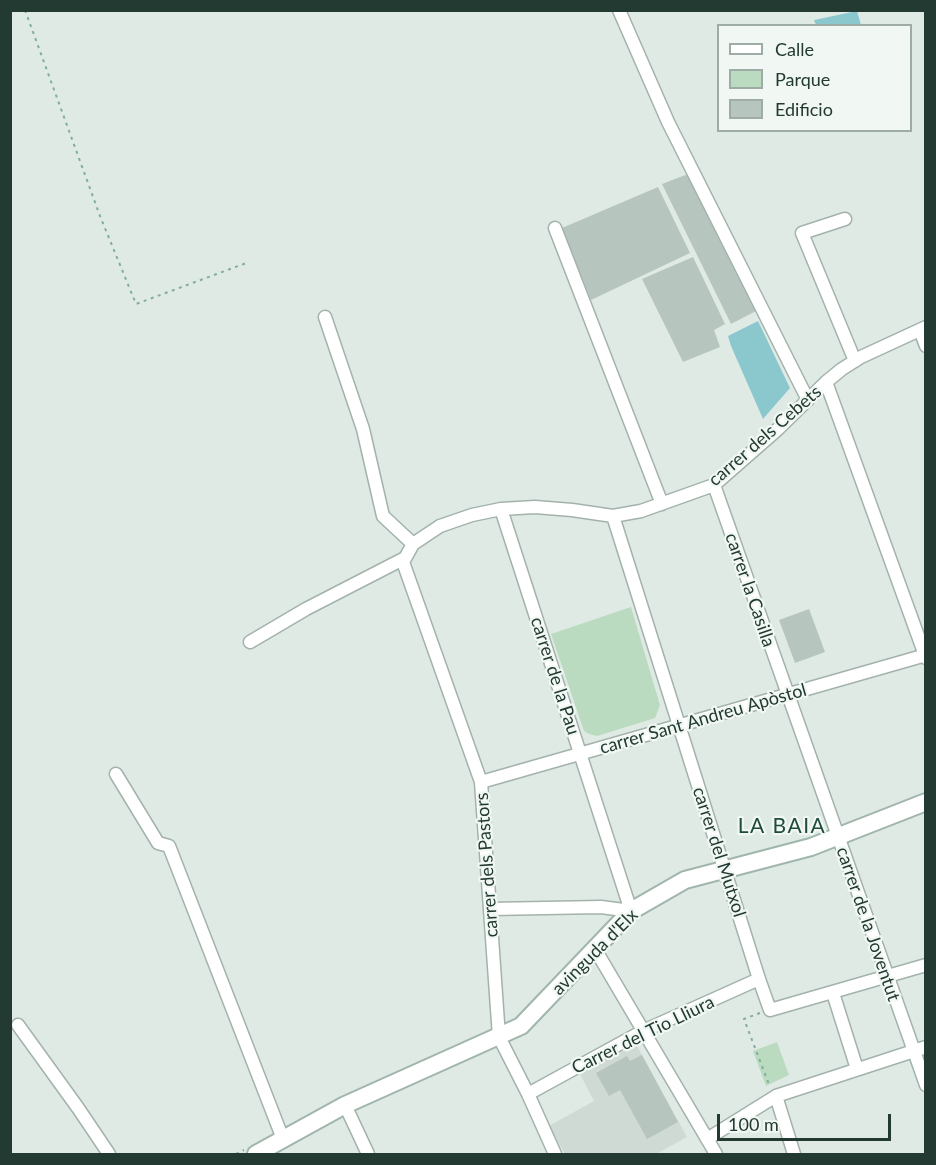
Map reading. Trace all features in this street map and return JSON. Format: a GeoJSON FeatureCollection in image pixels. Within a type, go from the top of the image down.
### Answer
{"type":"FeatureCollection","features":[{"type":"Feature","properties":{"kind":"main road","name":"avinguda d'Elx"},"geometry":{"type":"LineString","coordinates":[[256,1155],[345,1105],[521,1026],[631,911],[685,880],[811,847],[926,802]]}},
{"type":"Feature","properties":{"kind":"street"},"geometry":{"type":"LineString","coordinates":[[619,10],[668,122],[808,400]]}},
{"type":"Feature","properties":{"kind":"street"},"geometry":{"type":"LineString","coordinates":[[844,219],[802,233],[855,361]]}},
{"type":"Feature","properties":{"kind":"street"},"geometry":{"type":"LineString","coordinates":[[555,228],[662,504]]}},
{"type":"Feature","properties":{"kind":"street"},"geometry":{"type":"LineString","coordinates":[[325,317],[363,429],[382,516],[413,544]]}},
{"type":"Feature","properties":{"kind":"street"},"geometry":{"type":"LineString","coordinates":[[923,328],[926,346]]}},
{"type":"Feature","properties":{"kind":"street","name":"carrer dels Cebets"},"geometry":{"type":"LineString","coordinates":[[404,560],[413,544],[440,526],[472,515],[501,509],[535,507],[613,516],[641,511],[714,485],[842,369],[923,328]]}},
{"type":"Feature","properties":{"kind":"street"},"geometry":{"type":"LineString","coordinates":[[826,382],[925,656]]}},
{"type":"Feature","properties":{"kind":"street","name":"carrer la Casilla"},"geometry":{"type":"LineString","coordinates":[[714,485],[787,695]]}},
{"type":"Feature","properties":{"kind":"street","name":"carrer de la Pau"},"geometry":{"type":"LineString","coordinates":[[501,509],[631,911]]}},
{"type":"Feature","properties":{"kind":"street","name":"carrer del Mutxol"},"geometry":{"type":"LineString","coordinates":[[613,516],[759,979],[772,1010]]}},
{"type":"Feature","properties":{"kind":"street"},"geometry":{"type":"LineString","coordinates":[[250,642],[306,609],[404,560]]}},
{"type":"Feature","properties":{"kind":"street","name":"carrer dels Pastors"},"geometry":{"type":"LineString","coordinates":[[404,560],[481,782],[499,1037]]}},
{"type":"Feature","properties":{"kind":"street","name":"carrer Sant Andreu Apòstol"},"geometry":{"type":"LineString","coordinates":[[481,782],[925,656]]}},
{"type":"Feature","properties":{"kind":"street","name":"carrer de la Joventut"},"geometry":{"type":"LineString","coordinates":[[787,695],[887,977],[920,1049],[926,1085]]}},
{"type":"Feature","properties":{"kind":"street"},"geometry":{"type":"LineString","coordinates":[[116,774],[158,843],[169,846],[283,1139]]}},
{"type":"Feature","properties":{"kind":"street"},"geometry":{"type":"LineString","coordinates":[[490,909],[601,907],[631,911]]}},
{"type":"Feature","properties":{"kind":"street"},"geometry":{"type":"LineString","coordinates":[[595,949],[716,1155]]}},
{"type":"Feature","properties":{"kind":"street"},"geometry":{"type":"LineString","coordinates":[[772,1010],[926,965]]}},
{"type":"Feature","properties":{"kind":"street","name":"Carrer del Tio Lliura"},"geometry":{"type":"LineString","coordinates":[[528,1094],[643,1030],[759,979]]}},
{"type":"Feature","properties":{"kind":"street"},"geometry":{"type":"LineString","coordinates":[[833,993],[857,1069]]}},
{"type":"Feature","properties":{"kind":"street"},"geometry":{"type":"LineString","coordinates":[[18,1025],[109,1155]]}},
{"type":"Feature","properties":{"kind":"street"},"geometry":{"type":"LineString","coordinates":[[499,1037],[555,1155]]}},
{"type":"Feature","properties":{"kind":"street"},"geometry":{"type":"LineString","coordinates":[[707,1139],[781,1094],[920,1049]]}},
{"type":"Feature","properties":{"kind":"street"},"geometry":{"type":"LineString","coordinates":[[781,1094],[794,1155]]}},
{"type":"Feature","properties":{"kind":"street"},"geometry":{"type":"LineString","coordinates":[[345,1105],[368,1155]]}},
{"type":"Feature","properties":{"kind":"path"},"geometry":{"type":"LineString","coordinates":[[25,10],[100,216],[136,304],[249,262]]}},
{"type":"Feature","properties":{"kind":"path"},"geometry":{"type":"LineString","coordinates":[[772,1010],[744,1019],[770,1087],[783,1083],[781,1094]]}},
{"type":"Feature","properties":{"kind":"shaded area"},"geometry":{"type":"Polygon","coordinates":[[[636,1044],[687,1137],[656,1154],[565,1154],[549,1126],[594,1101],[580,1074],[636,1044]]]}},
{"type":"Feature","properties":{"kind":"green space"},"geometry":{"type":"Polygon","coordinates":[[[631,607],[660,705],[655,718],[597,736],[589,734],[584,731],[551,634],[631,607]]]}},
{"type":"Feature","properties":{"kind":"green space"},"geometry":{"type":"Polygon","coordinates":[[[777,1042],[789,1075],[766,1086],[753,1051],[777,1042]]]}},
{"type":"Feature","properties":{"kind":"water"},"geometry":{"type":"Polygon","coordinates":[[[857,11],[861,24],[816,24],[814,20],[857,11]]]}},
{"type":"Feature","properties":{"kind":"water"},"geometry":{"type":"Polygon","coordinates":[[[758,321],[790,388],[763,419],[728,336],[758,321]]]}},
{"type":"Feature","properties":{"kind":"building"},"geometry":{"type":"Polygon","coordinates":[[[688,174],[756,311],[731,324],[662,184],[688,174]]]}},
{"type":"Feature","properties":{"kind":"building"},"geometry":{"type":"Polygon","coordinates":[[[658,187],[690,253],[591,300],[562,228],[658,187]]]}},
{"type":"Feature","properties":{"kind":"building"},"geometry":{"type":"Polygon","coordinates":[[[693,257],[725,324],[714,330],[720,347],[683,362],[642,279],[693,257]]]}},
{"type":"Feature","properties":{"kind":"building"},"geometry":{"type":"Polygon","coordinates":[[[809,609],[825,652],[795,663],[779,620],[809,609]]]}},
{"type":"Feature","properties":{"kind":"building"},"geometry":{"type":"Polygon","coordinates":[[[642,1055],[678,1122],[647,1139],[620,1090],[609,1096],[596,1073],[627,1056],[630,1061],[642,1055]]]}},
{"type":"Feature","properties":{"kind":"district","name":"LA BAIA"},"geometry":{"type":"Point","coordinates":[782,826]}}]}
